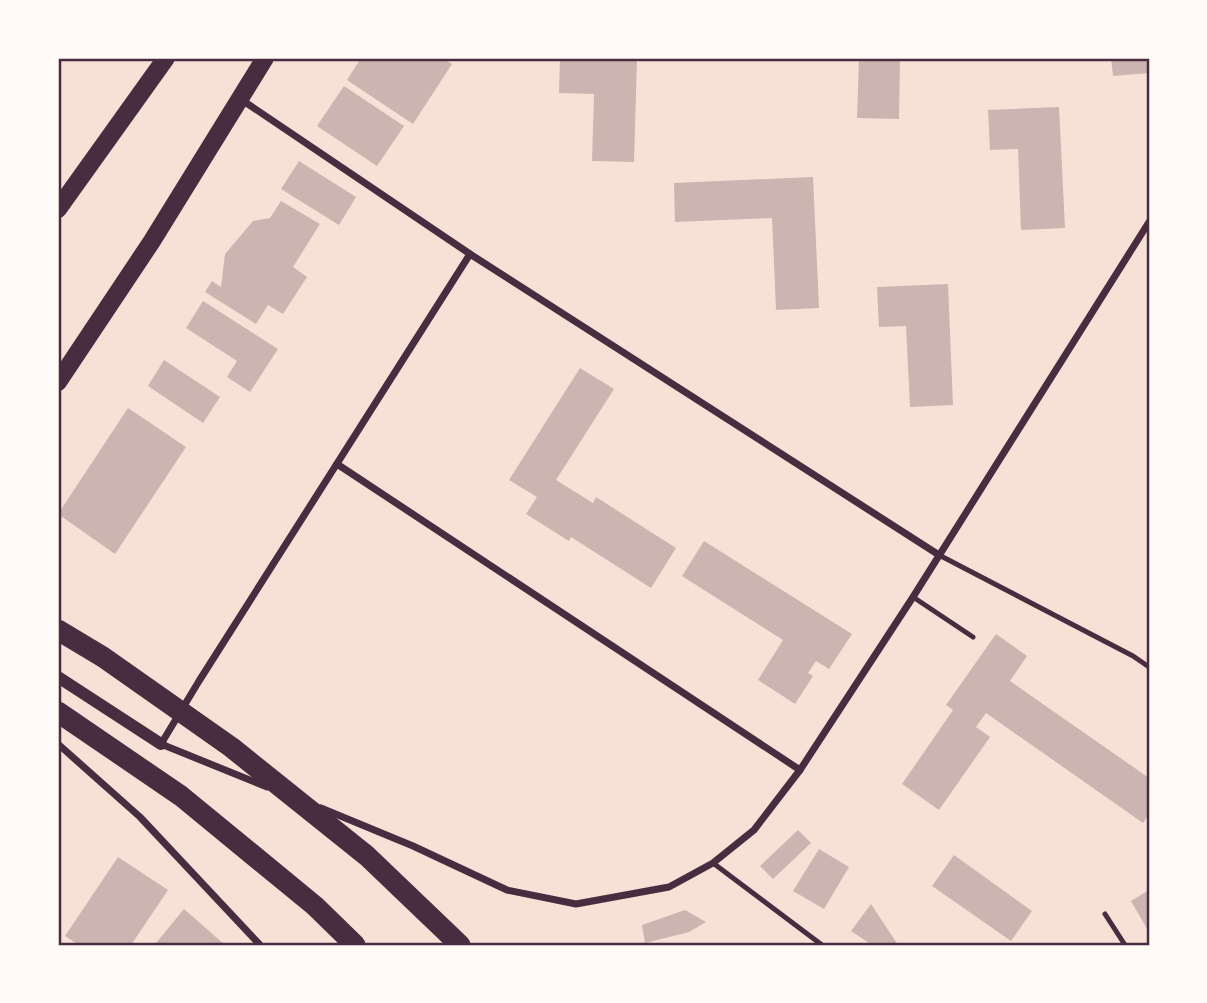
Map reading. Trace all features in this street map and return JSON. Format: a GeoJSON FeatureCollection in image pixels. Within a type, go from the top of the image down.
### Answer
{"type":"FeatureCollection","features":[{"type":"Feature","properties":{"kind":"highway"},"geometry":{"type":"LineString","coordinates":[[58,630],[103,657],[232,747],[367,856],[460,945]]}},
{"type":"Feature","properties":{"kind":"highway"},"geometry":{"type":"LineString","coordinates":[[58,712],[181,796],[314,906],[355,945]]}},
{"type":"Feature","properties":{"kind":"main road"},"geometry":{"type":"LineString","coordinates":[[58,209],[166,58]]}},
{"type":"Feature","properties":{"kind":"main road"},"geometry":{"type":"LineString","coordinates":[[58,382],[152,241],[265,58]]}},
{"type":"Feature","properties":{"kind":"street"},"geometry":{"type":"LineString","coordinates":[[239,98],[470,254],[939,555]]}},
{"type":"Feature","properties":{"kind":"street"},"geometry":{"type":"LineString","coordinates":[[58,677],[161,744],[413,846],[507,890],[576,904],[669,887],[713,863],[754,830],[800,770],[914,597],[1149,222]]}},
{"type":"Feature","properties":{"kind":"street"},"geometry":{"type":"LineString","coordinates":[[161,744],[470,254]]}},
{"type":"Feature","properties":{"kind":"street"},"geometry":{"type":"LineString","coordinates":[[337,464],[800,770]]}},
{"type":"Feature","properties":{"kind":"street"},"geometry":{"type":"LineString","coordinates":[[58,687],[99,704]]}},
{"type":"Feature","properties":{"kind":"street"},"geometry":{"type":"LineString","coordinates":[[58,744],[140,817],[260,945]]}},
{"type":"Feature","properties":{"kind":"lane"},"geometry":{"type":"LineString","coordinates":[[939,555],[1133,656],[1149,667]]}},
{"type":"Feature","properties":{"kind":"lane"},"geometry":{"type":"LineString","coordinates":[[914,597],[974,637]]}},
{"type":"Feature","properties":{"kind":"lane"},"geometry":{"type":"LineString","coordinates":[[713,863],[822,945]]}},
{"type":"Feature","properties":{"kind":"lane"},"geometry":{"type":"LineString","coordinates":[[1105,914],[1125,945]]}},
{"type":"Feature","properties":{"kind":"building"},"geometry":{"type":"Polygon","coordinates":[[[361,58],[442,58],[452,64],[413,124],[347,80],[361,58]]]}},
{"type":"Feature","properties":{"kind":"building"},"geometry":{"type":"Polygon","coordinates":[[[560,58],[637,58],[634,162],[592,161],[594,94],[559,93],[560,58]]]}},
{"type":"Feature","properties":{"kind":"building"},"geometry":{"type":"Polygon","coordinates":[[[859,58],[900,58],[899,119],[857,118],[859,58]]]}},
{"type":"Feature","properties":{"kind":"building"},"geometry":{"type":"Polygon","coordinates":[[[1111,58],[1149,58],[1149,73],[1113,76],[1111,58]]]}},
{"type":"Feature","properties":{"kind":"building"},"geometry":{"type":"Polygon","coordinates":[[[344,86],[404,126],[377,166],[317,126],[344,86]]]}},
{"type":"Feature","properties":{"kind":"building"},"geometry":{"type":"Polygon","coordinates":[[[1059,107],[1065,228],[1021,230],[1018,149],[990,150],[988,110],[1059,107]]]}},
{"type":"Feature","properties":{"kind":"building"},"geometry":{"type":"Polygon","coordinates":[[[299,161],[356,197],[339,225],[281,189],[299,161]]]}},
{"type":"Feature","properties":{"kind":"building"},"geometry":{"type":"Polygon","coordinates":[[[813,177],[819,308],[776,310],[772,218],[675,222],[674,183],[813,177]]]}},
{"type":"Feature","properties":{"kind":"building"},"geometry":{"type":"Polygon","coordinates":[[[281,201],[320,224],[293,267],[307,277],[283,314],[268,305],[256,324],[205,292],[212,281],[221,287],[225,254],[253,221],[270,218],[281,201]]]}},
{"type":"Feature","properties":{"kind":"building"},"geometry":{"type":"Polygon","coordinates":[[[948,284],[953,405],[910,407],[906,326],[879,327],[877,287],[948,284]]]}},
{"type":"Feature","properties":{"kind":"building"},"geometry":{"type":"Polygon","coordinates":[[[203,301],[278,349],[250,392],[227,377],[237,361],[186,328],[203,301]]]}},
{"type":"Feature","properties":{"kind":"building"},"geometry":{"type":"Polygon","coordinates":[[[164,360],[220,397],[203,423],[148,386],[164,360]]]}},
{"type":"Feature","properties":{"kind":"building"},"geometry":{"type":"Polygon","coordinates":[[[580,368],[614,389],[556,480],[593,503],[596,497],[676,548],[651,588],[571,537],[569,541],[526,514],[537,497],[509,480],[580,368]]]}},
{"type":"Feature","properties":{"kind":"building"},"geometry":{"type":"Polygon","coordinates":[[[128,408],[186,447],[115,554],[58,514],[128,408]]]}},
{"type":"Feature","properties":{"kind":"building"},"geometry":{"type":"Polygon","coordinates":[[[704,541],[852,634],[829,669],[816,661],[808,673],[813,676],[795,704],[758,680],[783,640],[682,576],[704,541]]]}},
{"type":"Feature","properties":{"kind":"building"},"geometry":{"type":"Polygon","coordinates":[[[996,634],[1027,656],[1010,681],[1149,778],[1149,814],[1143,823],[986,713],[976,727],[990,737],[939,810],[902,784],[953,710],[946,705],[996,634]]]}},
{"type":"Feature","properties":{"kind":"building"},"geometry":{"type":"Polygon","coordinates":[[[798,830],[811,843],[773,879],[760,866],[798,830]]]}},
{"type":"Feature","properties":{"kind":"building"},"geometry":{"type":"Polygon","coordinates":[[[819,849],[849,867],[824,909],[793,891],[819,849]]]}},
{"type":"Feature","properties":{"kind":"building"},"geometry":{"type":"Polygon","coordinates":[[[954,855],[1032,911],[1011,941],[932,886],[954,855]]]}},
{"type":"Feature","properties":{"kind":"building"},"geometry":{"type":"Polygon","coordinates":[[[118,857],[168,890],[131,945],[79,945],[65,936],[118,857]]]}},
{"type":"Feature","properties":{"kind":"building"},"geometry":{"type":"Polygon","coordinates":[[[1149,890],[1149,932],[1131,901],[1149,890]]]}},
{"type":"Feature","properties":{"kind":"building"},"geometry":{"type":"Polygon","coordinates":[[[871,904],[898,945],[872,945],[851,931],[871,904]]]}},
{"type":"Feature","properties":{"kind":"building"},"geometry":{"type":"Polygon","coordinates":[[[184,909],[225,945],[158,945],[156,943],[184,909]]]}},
{"type":"Feature","properties":{"kind":"building"},"geometry":{"type":"Polygon","coordinates":[[[685,910],[706,922],[689,932],[645,943],[642,925],[685,910]]]}}]}
